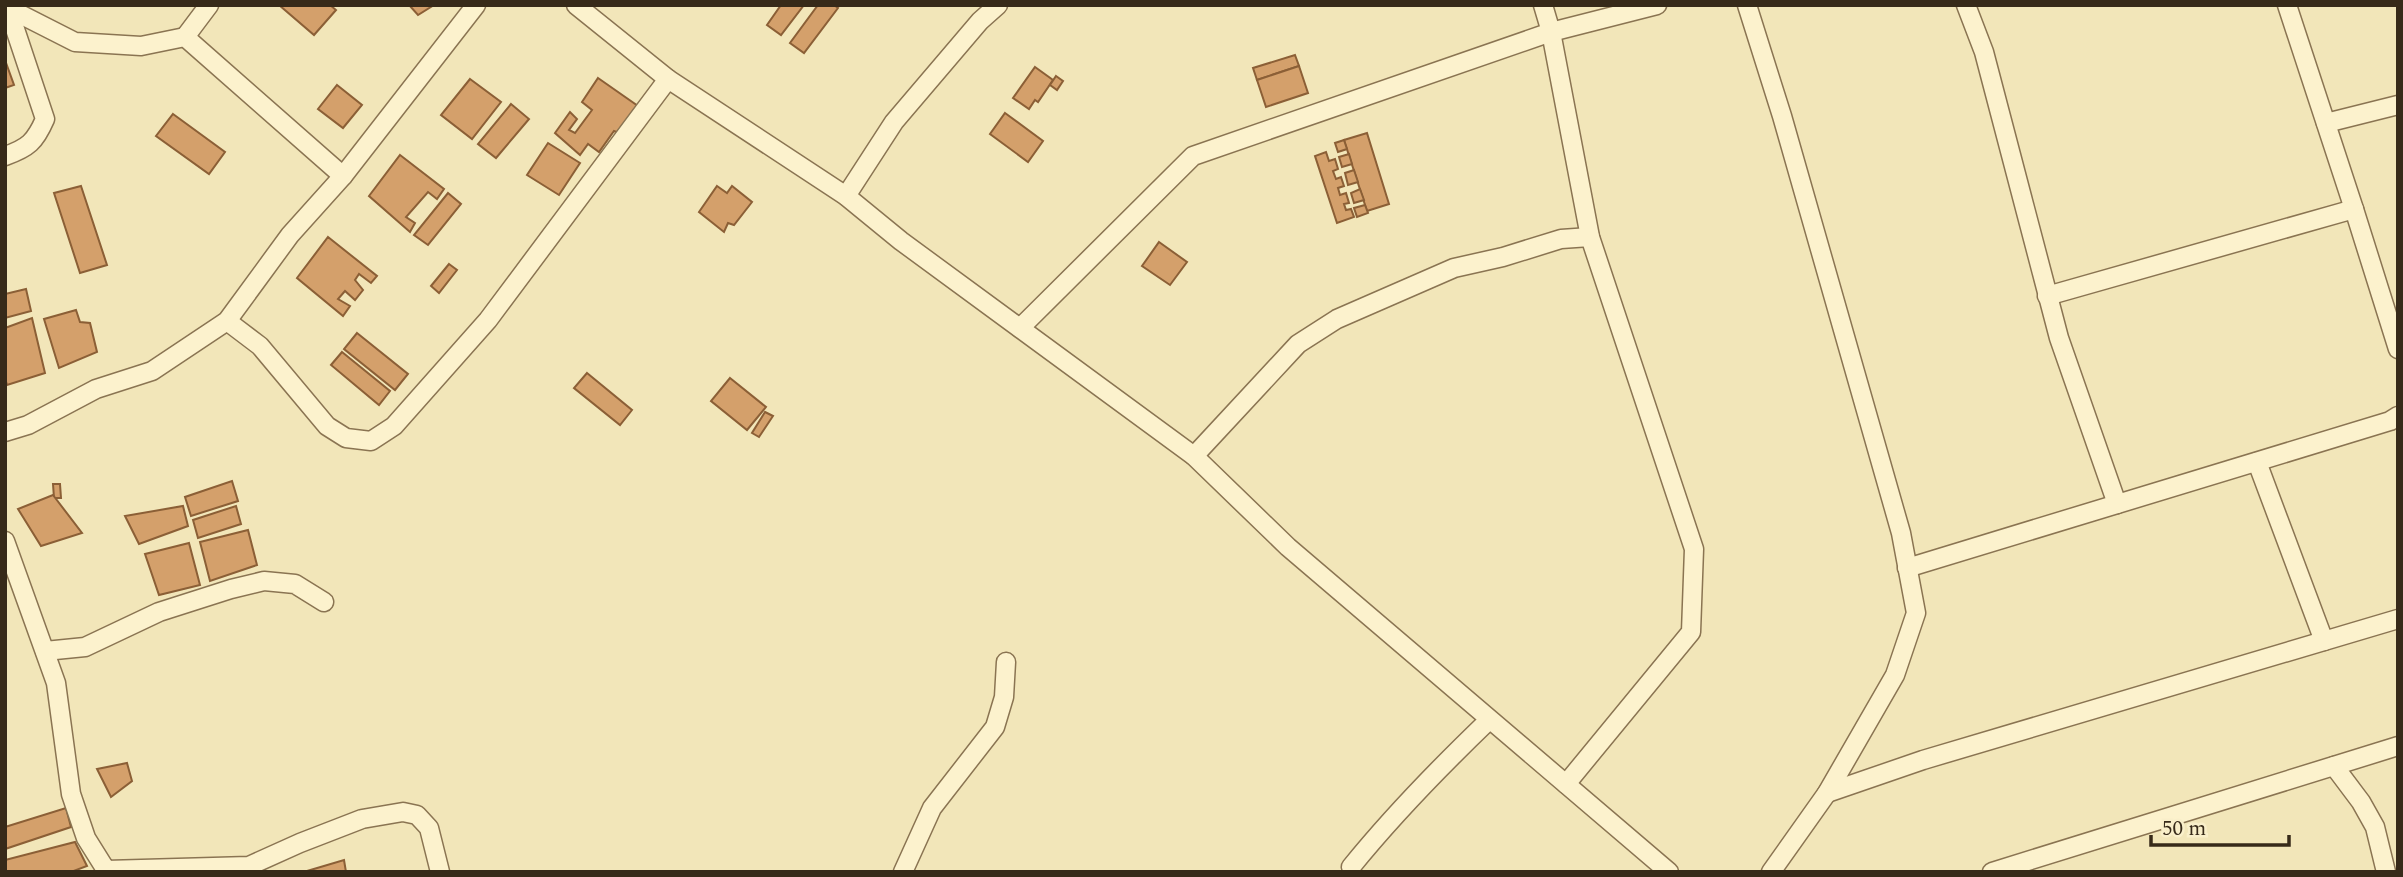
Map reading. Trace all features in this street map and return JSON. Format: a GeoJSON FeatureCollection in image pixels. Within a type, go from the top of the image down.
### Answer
{"type":"FeatureCollection","features":[{"type":"Feature","properties":{"kind":"street"},"geometry":{"type":"LineString","coordinates":[[7,7],[75,42],[141,47],[185,37],[209,5]]}},
{"type":"Feature","properties":{"kind":"street"},"geometry":{"type":"LineString","coordinates":[[5,432],[28,425],[96,389],[152,371],[227,321],[290,235],[343,176],[476,5]]}},
{"type":"Feature","properties":{"kind":"street"},"geometry":{"type":"LineString","coordinates":[[576,5],[668,79],[846,197],[901,241],[1194,456],[1288,547],[1669,872]]}},
{"type":"Feature","properties":{"kind":"street"},"geometry":{"type":"LineString","coordinates":[[1543,5],[1551,32],[1590,237],[1694,549],[1691,632],[1566,784]]}},
{"type":"Feature","properties":{"kind":"street"},"geometry":{"type":"LineString","coordinates":[[1020,328],[1193,156],[1551,32],[1657,5]]}},
{"type":"Feature","properties":{"kind":"street"},"geometry":{"type":"LineString","coordinates":[[1747,5],[1786,129],[1901,534],[1916,612],[1895,675],[1827,793],[1771,872]]}},
{"type":"Feature","properties":{"kind":"street"},"geometry":{"type":"LineString","coordinates":[[1966,5],[1984,52],[2059,338],[2117,504]]}},
{"type":"Feature","properties":{"kind":"street"},"geometry":{"type":"LineString","coordinates":[[2287,5],[2398,349]]}},
{"type":"Feature","properties":{"kind":"street"},"geometry":{"type":"LineString","coordinates":[[5,156],[23,150],[37,136],[45,120],[7,7]]}},
{"type":"Feature","properties":{"kind":"street"},"geometry":{"type":"LineString","coordinates":[[846,197],[894,122],[990,8]]}},
{"type":"Feature","properties":{"kind":"street"},"geometry":{"type":"LineString","coordinates":[[185,37],[343,176]]}},
{"type":"Feature","properties":{"kind":"street"},"geometry":{"type":"LineString","coordinates":[[227,321],[260,346],[327,426],[346,438],[371,441],[394,426],[488,320],[668,79]]}},
{"type":"Feature","properties":{"kind":"street"},"geometry":{"type":"LineString","coordinates":[[2326,123],[2398,105]]}},
{"type":"Feature","properties":{"kind":"street"},"geometry":{"type":"LineString","coordinates":[[2048,296],[2354,209]]}},
{"type":"Feature","properties":{"kind":"street"},"geometry":{"type":"LineString","coordinates":[[1194,456],[1297,344],[1337,319],[1454,268],[1503,257],[1561,239],[1590,237]]}},
{"type":"Feature","properties":{"kind":"street"},"geometry":{"type":"LineString","coordinates":[[1907,568],[2390,421],[2398,416]]}},
{"type":"Feature","properties":{"kind":"street"},"geometry":{"type":"LineString","coordinates":[[2257,462],[2324,641]]}},
{"type":"Feature","properties":{"kind":"street"},"geometry":{"type":"LineString","coordinates":[[5,541],[56,682],[71,794],[86,838],[104,871],[249,866],[362,818],[403,812],[418,815],[429,828],[440,872]]}},
{"type":"Feature","properties":{"kind":"street"},"geometry":{"type":"LineString","coordinates":[[45,651],[85,647],[159,612],[264,581],[295,584],[324,602]]}},
{"type":"Feature","properties":{"kind":"street"},"geometry":{"type":"LineString","coordinates":[[1827,793],[1923,760],[2398,619]]}},
{"type":"Feature","properties":{"kind":"street"},"geometry":{"type":"LineString","coordinates":[[904,872],[932,808],[995,727],[1004,696],[1006,662]]}},
{"type":"Feature","properties":{"kind":"street"},"geometry":{"type":"LineString","coordinates":[[1351,867],[1441,766],[1489,720]]}},
{"type":"Feature","properties":{"kind":"street"},"geometry":{"type":"LineString","coordinates":[[1992,872],[2398,746]]}},
{"type":"Feature","properties":{"kind":"street"},"geometry":{"type":"LineString","coordinates":[[2333,766],[2361,802],[2375,827],[2386,872]]}},
{"type":"Feature","properties":{"kind":"building"},"geometry":{"type":"Polygon","coordinates":[[[279,5],[330,5],[336,10],[314,35],[279,5]]]}},
{"type":"Feature","properties":{"kind":"building"},"geometry":{"type":"Polygon","coordinates":[[[409,5],[434,5],[418,15],[409,5]]]}},
{"type":"Feature","properties":{"kind":"building"},"geometry":{"type":"Polygon","coordinates":[[[781,5],[804,5],[781,35],[767,25],[781,5]]]}},
{"type":"Feature","properties":{"kind":"building"},"geometry":{"type":"Polygon","coordinates":[[[818,5],[834,5],[838,8],[804,53],[790,43],[818,5]]]}},
{"type":"Feature","properties":{"kind":"building"},"geometry":{"type":"Polygon","coordinates":[[[1295,55],[1299,66],[1257,80],[1253,68],[1295,55]]]}},
{"type":"Feature","properties":{"kind":"building"},"geometry":{"type":"Polygon","coordinates":[[[5,60],[14,85],[5,88],[5,60]]]}},
{"type":"Feature","properties":{"kind":"building"},"geometry":{"type":"Polygon","coordinates":[[[1299,66],[1308,93],[1266,107],[1257,80],[1299,66]]]}},
{"type":"Feature","properties":{"kind":"building"},"geometry":{"type":"Polygon","coordinates":[[[1035,67],[1053,80],[1038,102],[1035,100],[1029,109],[1013,98],[1035,67]]]}},
{"type":"Feature","properties":{"kind":"building"},"geometry":{"type":"Polygon","coordinates":[[[1056,76],[1063,81],[1057,90],[1050,85],[1056,76]]]}},
{"type":"Feature","properties":{"kind":"building"},"geometry":{"type":"Polygon","coordinates":[[[598,78],[638,106],[619,133],[614,131],[599,152],[588,144],[580,155],[555,133],[570,112],[577,119],[569,130],[575,133],[592,110],[582,102],[598,78]]]}},
{"type":"Feature","properties":{"kind":"building"},"geometry":{"type":"Polygon","coordinates":[[[470,79],[501,102],[472,139],[441,115],[470,79]]]}},
{"type":"Feature","properties":{"kind":"building"},"geometry":{"type":"Polygon","coordinates":[[[337,85],[362,105],[343,128],[318,109],[337,85]]]}},
{"type":"Feature","properties":{"kind":"building"},"geometry":{"type":"Polygon","coordinates":[[[511,104],[529,119],[496,158],[478,144],[511,104]]]}},
{"type":"Feature","properties":{"kind":"building"},"geometry":{"type":"Polygon","coordinates":[[[1005,113],[1043,141],[1028,162],[990,134],[1005,113]]]}},
{"type":"Feature","properties":{"kind":"building"},"geometry":{"type":"Polygon","coordinates":[[[173,114],[225,152],[209,174],[156,136],[173,114]]]}},
{"type":"Feature","properties":{"kind":"building"},"geometry":{"type":"Polygon","coordinates":[[[1367,133],[1389,204],[1367,211],[1344,140],[1367,133]]]}},
{"type":"Feature","properties":{"kind":"building"},"geometry":{"type":"Polygon","coordinates":[[[1344,140],[1347,149],[1338,152],[1335,143],[1344,140]]]}},
{"type":"Feature","properties":{"kind":"building"},"geometry":{"type":"Polygon","coordinates":[[[548,143],[580,163],[559,195],[527,175],[548,143]]]}},
{"type":"Feature","properties":{"kind":"building"},"geometry":{"type":"Polygon","coordinates":[[[1326,152],[1329,161],[1335,159],[1338,169],[1333,171],[1336,179],[1341,177],[1344,186],[1338,188],[1340,195],[1346,193],[1349,203],[1344,204],[1346,210],[1351,209],[1354,217],[1337,223],[1315,156],[1326,152]]]}},
{"type":"Feature","properties":{"kind":"building"},"geometry":{"type":"Polygon","coordinates":[[[1349,154],[1352,164],[1342,167],[1339,157],[1349,154]]]}},
{"type":"Feature","properties":{"kind":"building"},"geometry":{"type":"Polygon","coordinates":[[[400,155],[444,189],[437,199],[428,192],[406,217],[415,223],[410,232],[369,196],[400,155]]]}},
{"type":"Feature","properties":{"kind":"building"},"geometry":{"type":"Polygon","coordinates":[[[1354,170],[1358,182],[1348,185],[1345,173],[1354,170]]]}},
{"type":"Feature","properties":{"kind":"building"},"geometry":{"type":"Polygon","coordinates":[[[81,186],[107,265],[80,273],[54,193],[81,186]]]}},
{"type":"Feature","properties":{"kind":"building"},"geometry":{"type":"Polygon","coordinates":[[[717,186],[727,193],[732,186],[752,202],[734,225],[728,223],[724,232],[699,212],[717,186]]]}},
{"type":"Feature","properties":{"kind":"building"},"geometry":{"type":"Polygon","coordinates":[[[1360,189],[1364,200],[1354,203],[1351,193],[1360,189]]]}},
{"type":"Feature","properties":{"kind":"building"},"geometry":{"type":"Polygon","coordinates":[[[448,193],[461,204],[428,245],[414,235],[448,193]]]}},
{"type":"Feature","properties":{"kind":"building"},"geometry":{"type":"Polygon","coordinates":[[[1365,205],[1368,213],[1357,217],[1354,208],[1365,205]]]}},
{"type":"Feature","properties":{"kind":"building"},"geometry":{"type":"Polygon","coordinates":[[[328,237],[377,276],[371,283],[359,274],[355,280],[363,290],[355,300],[345,291],[338,299],[350,306],[343,316],[297,278],[328,237]]]}},
{"type":"Feature","properties":{"kind":"building"},"geometry":{"type":"Polygon","coordinates":[[[1159,242],[1187,262],[1170,285],[1142,266],[1159,242]]]}},
{"type":"Feature","properties":{"kind":"building"},"geometry":{"type":"Polygon","coordinates":[[[449,264],[457,270],[439,293],[431,286],[449,264]]]}},
{"type":"Feature","properties":{"kind":"building"},"geometry":{"type":"Polygon","coordinates":[[[26,289],[31,311],[5,318],[5,294],[26,289]]]}},
{"type":"Feature","properties":{"kind":"building"},"geometry":{"type":"Polygon","coordinates":[[[76,310],[80,322],[90,323],[97,352],[59,368],[44,319],[76,310]]]}},
{"type":"Feature","properties":{"kind":"building"},"geometry":{"type":"Polygon","coordinates":[[[32,318],[45,373],[7,385],[5,328],[32,318]]]}},
{"type":"Feature","properties":{"kind":"building"},"geometry":{"type":"Polygon","coordinates":[[[357,333],[408,374],[395,390],[344,349],[357,333]]]}},
{"type":"Feature","properties":{"kind":"building"},"geometry":{"type":"Polygon","coordinates":[[[342,352],[390,391],[379,405],[331,365],[342,352]]]}},
{"type":"Feature","properties":{"kind":"building"},"geometry":{"type":"Polygon","coordinates":[[[587,373],[632,410],[620,425],[574,388],[587,373]]]}},
{"type":"Feature","properties":{"kind":"building"},"geometry":{"type":"Polygon","coordinates":[[[730,378],[766,407],[747,430],[711,401],[730,378]]]}},
{"type":"Feature","properties":{"kind":"building"},"geometry":{"type":"Polygon","coordinates":[[[765,412],[773,416],[759,437],[752,433],[765,412]]]}},
{"type":"Feature","properties":{"kind":"building"},"geometry":{"type":"Polygon","coordinates":[[[232,481],[238,501],[191,516],[185,497],[232,481]]]}},
{"type":"Feature","properties":{"kind":"building"},"geometry":{"type":"Polygon","coordinates":[[[53,484],[60,484],[61,498],[54,498],[53,484]]]}},
{"type":"Feature","properties":{"kind":"building"},"geometry":{"type":"Polygon","coordinates":[[[53,495],[82,533],[41,546],[18,509],[53,495]]]}},
{"type":"Feature","properties":{"kind":"building"},"geometry":{"type":"Polygon","coordinates":[[[183,506],[188,526],[139,544],[125,516],[183,506]]]}},
{"type":"Feature","properties":{"kind":"building"},"geometry":{"type":"Polygon","coordinates":[[[236,506],[241,524],[198,538],[193,520],[236,506]]]}},
{"type":"Feature","properties":{"kind":"building"},"geometry":{"type":"Polygon","coordinates":[[[248,530],[257,565],[210,581],[200,542],[248,530]]]}},
{"type":"Feature","properties":{"kind":"building"},"geometry":{"type":"Polygon","coordinates":[[[189,543],[200,585],[159,595],[145,554],[189,543]]]}},
{"type":"Feature","properties":{"kind":"building"},"geometry":{"type":"Polygon","coordinates":[[[127,763],[132,781],[111,797],[97,769],[127,763]]]}},
{"type":"Feature","properties":{"kind":"building"},"geometry":{"type":"Polygon","coordinates":[[[66,808],[71,827],[5,849],[5,827],[66,808]]]}},
{"type":"Feature","properties":{"kind":"building"},"geometry":{"type":"Polygon","coordinates":[[[75,842],[87,866],[71,872],[5,872],[5,860],[75,842]]]}},
{"type":"Feature","properties":{"kind":"building"},"geometry":{"type":"Polygon","coordinates":[[[344,860],[346,872],[307,871],[344,860]]]}}]}
